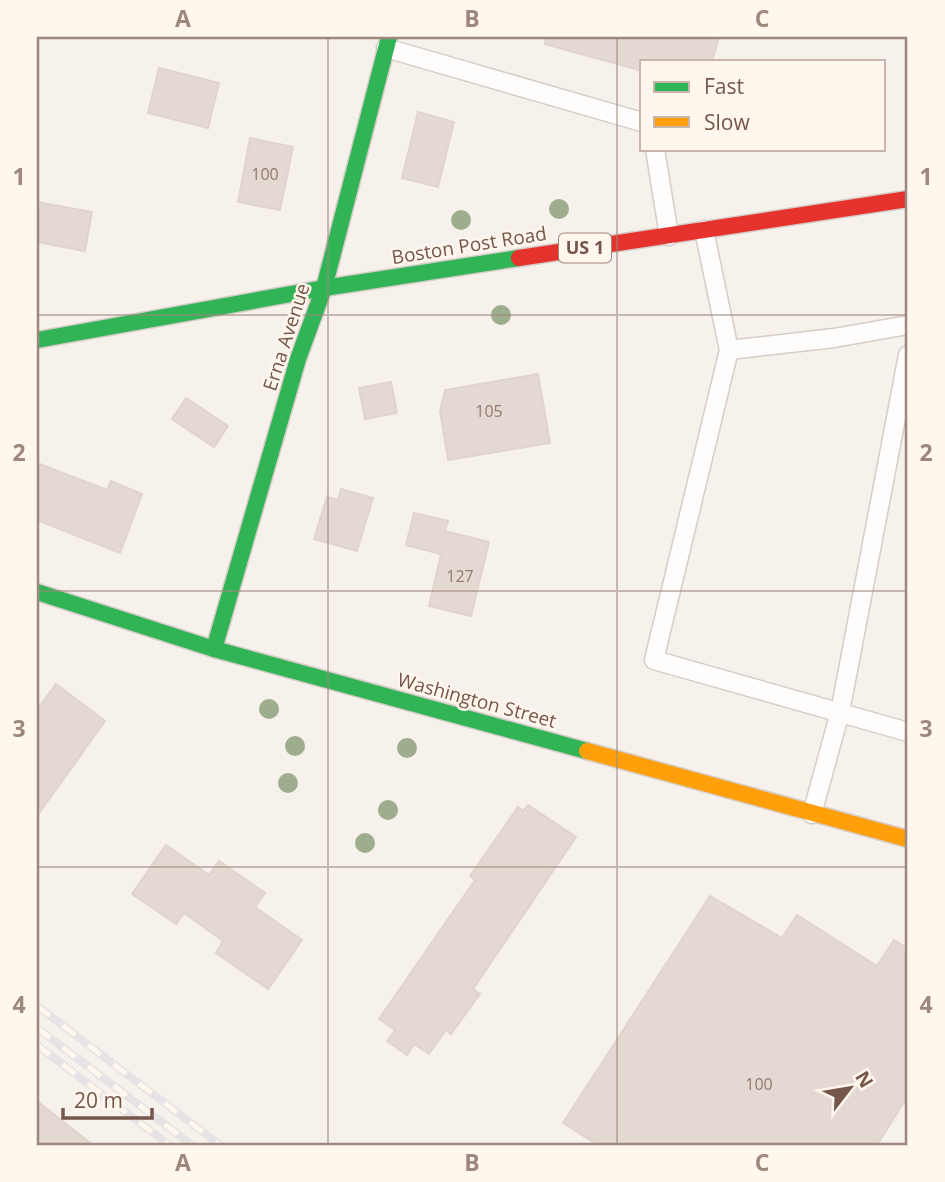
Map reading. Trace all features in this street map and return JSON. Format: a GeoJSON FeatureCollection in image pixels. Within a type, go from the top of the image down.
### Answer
{"type":"FeatureCollection","features":[{"type":"Feature","properties":{"kind":"street","name":"Erna Avenue"},"geometry":{"type":"LineString","coordinates":[[214,649],[298,359],[324,288],[387,43]]}},
{"type":"Feature","properties":{"kind":"street","name":"Boston Post Road"},"geometry":{"type":"LineString","coordinates":[[37,340],[324,288],[908,199]]}},
{"type":"Feature","properties":{"kind":"street","name":"Washington Street"},"geometry":{"type":"LineString","coordinates":[[37,592],[214,649],[908,839]]}},
{"type":"Feature","properties":{"kind":"lane"},"geometry":{"type":"LineString","coordinates":[[387,43],[439,66],[640,121]]}},
{"type":"Feature","properties":{"kind":"lane"},"geometry":{"type":"LineString","coordinates":[[655,150],[669,236]]}},
{"type":"Feature","properties":{"kind":"lane"},"geometry":{"type":"LineString","coordinates":[[704,230],[729,350],[654,660],[908,732]]}},
{"type":"Feature","properties":{"kind":"lane"},"geometry":{"type":"LineString","coordinates":[[729,350],[834,338],[908,325]]}},
{"type":"Feature","properties":{"kind":"lane"},"geometry":{"type":"LineString","coordinates":[[812,814],[840,712],[908,355]]}},
{"type":"Feature","properties":{"kind":"building"},"geometry":{"type":"Polygon","coordinates":[[[546,37],[719,37],[712,60],[640,60],[640,70],[545,44],[546,37]]]}},
{"type":"Feature","properties":{"kind":"building"},"geometry":{"type":"Polygon","coordinates":[[[159,68],[219,83],[208,128],[148,113],[159,68]]]}},
{"type":"Feature","properties":{"kind":"building"},"geometry":{"type":"Polygon","coordinates":[[[418,112],[454,122],[438,187],[402,178],[418,112]]]}},
{"type":"Feature","properties":{"kind":"building"},"geometry":{"type":"Polygon","coordinates":[[[250,138],[293,147],[280,210],[238,202],[250,138]]]}},
{"type":"Feature","properties":{"kind":"building"},"geometry":{"type":"Polygon","coordinates":[[[37,202],[92,212],[85,251],[37,242],[37,202]]]}},
{"type":"Feature","properties":{"kind":"building"},"geometry":{"type":"Polygon","coordinates":[[[538,374],[550,443],[448,460],[440,411],[445,390],[538,374]]]}},
{"type":"Feature","properties":{"kind":"building"},"geometry":{"type":"Polygon","coordinates":[[[391,382],[397,413],[365,419],[359,388],[391,382]]]}},
{"type":"Feature","properties":{"kind":"building"},"geometry":{"type":"Polygon","coordinates":[[[186,398],[228,426],[214,447],[172,419],[186,398]]]}},
{"type":"Feature","properties":{"kind":"building"},"geometry":{"type":"Polygon","coordinates":[[[37,463],[107,490],[111,481],[142,494],[120,553],[37,520],[37,463]]]}},
{"type":"Feature","properties":{"kind":"building"},"geometry":{"type":"Polygon","coordinates":[[[341,489],[373,498],[357,551],[314,539],[327,497],[338,500],[341,489]]]}},
{"type":"Feature","properties":{"kind":"building"},"geometry":{"type":"Polygon","coordinates":[[[414,513],[448,521],[445,531],[489,542],[471,616],[429,606],[441,554],[406,545],[414,513]]]}},
{"type":"Feature","properties":{"kind":"building"},"geometry":{"type":"Polygon","coordinates":[[[56,684],[105,721],[37,816],[37,710],[56,684]]]}},
{"type":"Feature","properties":{"kind":"building"},"geometry":{"type":"Polygon","coordinates":[[[528,805],[576,837],[473,989],[480,994],[451,1034],[446,1030],[429,1054],[414,1044],[407,1055],[387,1041],[395,1030],[379,1019],[475,880],[470,876],[518,807],[523,811],[528,805]]]}},
{"type":"Feature","properties":{"kind":"building"},"geometry":{"type":"Polygon","coordinates":[[[166,845],[209,875],[219,861],[265,893],[255,907],[302,940],[268,989],[216,953],[223,941],[184,913],[176,924],[132,894],[166,845]]]}},
{"type":"Feature","properties":{"kind":"building"},"geometry":{"type":"Polygon","coordinates":[[[710,896],[782,938],[797,915],[877,966],[894,940],[908,949],[908,1096],[877,1145],[598,1145],[563,1123],[710,896]]]}},
{"type":"Feature","properties":{"kind":"building"},"geometry":{"type":"Polygon","coordinates":[[[37,1101],[93,1145],[37,1145],[37,1101]]]}},
{"type":"Feature","properties":{"kind":"railway"},"geometry":{"type":"LineString","coordinates":[[37,1006],[220,1145]]}},
{"type":"Feature","properties":{"kind":"railway"},"geometry":{"type":"LineString","coordinates":[[37,1028],[192,1145]]}},
{"type":"Feature","properties":{"kind":"railway"},"geometry":{"type":"LineString","coordinates":[[37,1045],[169,1145]]}},
{"type":"Feature","properties":{"kind":"traffic: fast"},"geometry":{"type":"LineString","coordinates":[[214,649],[298,359],[324,288],[389,37]]}},
{"type":"Feature","properties":{"kind":"traffic: fast"},"geometry":{"type":"LineString","coordinates":[[37,340],[324,288],[519,258]]}},
{"type":"Feature","properties":{"kind":"traffic: fast"},"geometry":{"type":"LineString","coordinates":[[37,592],[214,649],[587,751]]}},
{"type":"Feature","properties":{"kind":"traffic: slow"},"geometry":{"type":"LineString","coordinates":[[587,751],[908,839]]}},
{"type":"Feature","properties":{"kind":"traffic: jam"},"geometry":{"type":"LineString","coordinates":[[519,258],[908,199]]}}]}
